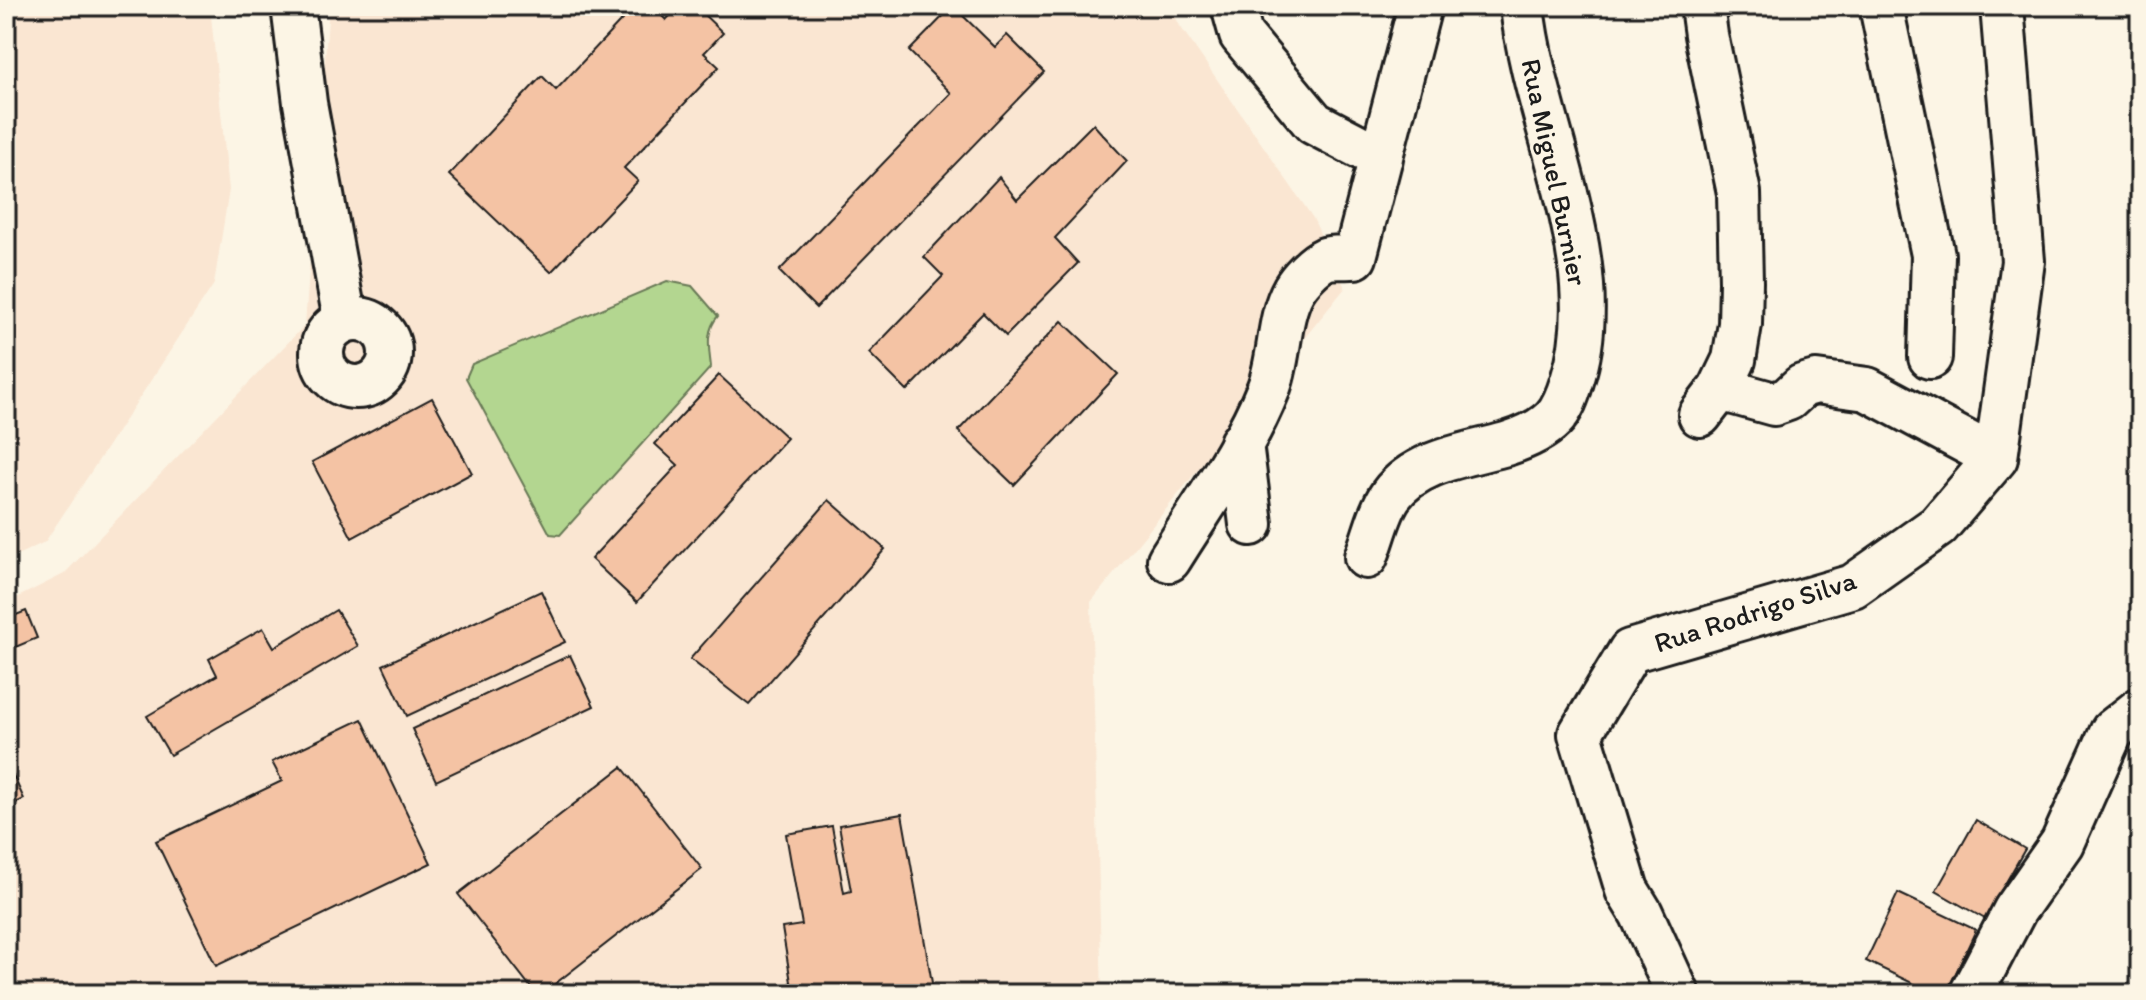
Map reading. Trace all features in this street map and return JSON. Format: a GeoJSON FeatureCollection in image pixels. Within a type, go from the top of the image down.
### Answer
{"type":"FeatureCollection","features":[{"type":"Feature","properties":{"kind":"street"},"geometry":{"type":"LineString","coordinates":[[293,6],[305,103],[345,320]]}},
{"type":"Feature","properties":{"kind":"street"},"geometry":{"type":"LineString","coordinates":[[1233,6],[1241,35],[1314,123],[1381,158]]}},
{"type":"Feature","properties":{"kind":"street"},"geometry":{"type":"LineString","coordinates":[[1169,560],[1241,443],[1268,392],[1286,310],[1294,290],[1325,259],[1355,257],[1420,6]]}},
{"type":"Feature","properties":{"kind":"street","name":"Rua Miguel Burnier"},"geometry":{"type":"LineString","coordinates":[[1366,557],[1387,501],[1401,486],[1423,470],[1453,457],[1504,445],[1537,431],[1555,418],[1568,395],[1576,371],[1582,340],[1583,304],[1579,264],[1559,164],[1526,44],[1522,6]]}},
{"type":"Feature","properties":{"kind":"street"},"geometry":{"type":"LineString","coordinates":[[1702,6],[1739,193],[1741,218],[1740,324],[1734,360],[1710,402],[1774,404],[1788,399],[1802,386],[1816,382],[1867,389],[1996,458],[2023,261],[2002,6]]}},
{"type":"Feature","properties":{"kind":"street"},"geometry":{"type":"LineString","coordinates":[[1881,6],[1933,255],[1930,357]]}},
{"type":"Feature","properties":{"kind":"street"},"geometry":{"type":"LineString","coordinates":[[1241,443],[1251,524]]}},
{"type":"Feature","properties":{"kind":"street","name":"Rua Rodrigo Silva"},"geometry":{"type":"LineString","coordinates":[[1678,994],[1641,913],[1627,890],[1580,734],[1630,651],[1853,586],[1938,526],[1996,458]]}},
{"type":"Feature","properties":{"kind":"street"},"geometry":{"type":"LineString","coordinates":[[1983,987],[2015,910],[2062,843],[2112,731],[2140,709]]}},
{"type":"Feature","properties":{"kind":"shaded area"},"geometry":{"type":"Polygon","coordinates":[[[6,6],[210,6],[229,190],[214,284],[45,542],[6,560],[6,6]]]}},
{"type":"Feature","properties":{"kind":"shaded area"},"geometry":{"type":"Polygon","coordinates":[[[329,6],[1170,6],[1180,26],[1313,218],[1345,288],[1091,602],[1102,994],[6,994],[6,603],[64,574],[305,325],[329,6]]]}},
{"type":"Feature","properties":{"kind":"green space"},"geometry":{"type":"Polygon","coordinates":[[[667,281],[692,286],[718,316],[710,334],[711,367],[560,535],[550,534],[466,378],[472,364],[667,281]]]}},
{"type":"Feature","properties":{"kind":"building"},"geometry":{"type":"Polygon","coordinates":[[[635,6],[652,6],[666,20],[679,6],[695,6],[723,33],[704,53],[719,67],[624,168],[638,181],[551,272],[449,175],[542,76],[556,90],[635,6]]]}},
{"type":"Feature","properties":{"kind":"building"},"geometry":{"type":"Polygon","coordinates":[[[953,6],[995,47],[1007,35],[1044,72],[816,308],[779,271],[951,93],[909,51],[953,6]]]}},
{"type":"Feature","properties":{"kind":"building"},"geometry":{"type":"Polygon","coordinates":[[[1093,124],[1127,161],[1055,238],[1078,263],[1006,336],[983,313],[907,391],[869,353],[943,276],[924,257],[999,177],[1017,200],[1093,124]]]}},
{"type":"Feature","properties":{"kind":"building"},"geometry":{"type":"Polygon","coordinates":[[[1062,321],[1118,374],[1014,485],[958,431],[1062,321]]]}},
{"type":"Feature","properties":{"kind":"building"},"geometry":{"type":"Polygon","coordinates":[[[719,375],[787,438],[637,602],[591,559],[678,465],[655,444],[719,375]]]}},
{"type":"Feature","properties":{"kind":"building"},"geometry":{"type":"Polygon","coordinates":[[[432,398],[472,473],[352,538],[312,462],[432,398]]]}},
{"type":"Feature","properties":{"kind":"building"},"geometry":{"type":"Polygon","coordinates":[[[829,500],[885,549],[749,705],[690,659],[829,500]]]}},
{"type":"Feature","properties":{"kind":"building"},"geometry":{"type":"Polygon","coordinates":[[[541,591],[565,642],[407,716],[383,665],[541,591]]]}},
{"type":"Feature","properties":{"kind":"building"},"geometry":{"type":"Polygon","coordinates":[[[336,610],[358,646],[170,755],[147,716],[217,675],[209,659],[263,628],[274,647],[336,610]]]}},
{"type":"Feature","properties":{"kind":"building"},"geometry":{"type":"Polygon","coordinates":[[[26,611],[37,638],[6,651],[6,619],[26,611]]]}},
{"type":"Feature","properties":{"kind":"building"},"geometry":{"type":"Polygon","coordinates":[[[570,655],[594,706],[436,781],[412,729],[570,655]]]}},
{"type":"Feature","properties":{"kind":"building"},"geometry":{"type":"Polygon","coordinates":[[[362,719],[431,863],[216,966],[156,841],[282,781],[272,762],[362,719]]]}},
{"type":"Feature","properties":{"kind":"building"},"geometry":{"type":"Polygon","coordinates":[[[6,760],[24,799],[6,808],[6,760]]]}},
{"type":"Feature","properties":{"kind":"building"},"geometry":{"type":"Polygon","coordinates":[[[622,767],[702,869],[542,994],[536,994],[458,894],[622,767]]]}},
{"type":"Feature","properties":{"kind":"building"},"geometry":{"type":"Polygon","coordinates":[[[902,814],[934,994],[869,994],[867,986],[856,989],[857,994],[793,994],[782,928],[802,925],[786,834],[832,826],[844,893],[851,891],[839,825],[902,814]]]}},
{"type":"Feature","properties":{"kind":"building"},"geometry":{"type":"Polygon","coordinates":[[[1976,820],[2025,849],[1985,919],[1936,891],[1976,820]]]}},
{"type":"Feature","properties":{"kind":"building"},"geometry":{"type":"Polygon","coordinates":[[[1898,893],[1976,930],[1946,994],[1935,994],[1866,961],[1898,893]]]}},
{"type":"Feature","properties":{"kind":"railway"},"geometry":{"type":"LineString","coordinates":[[2135,994],[2140,961]]}}]}
